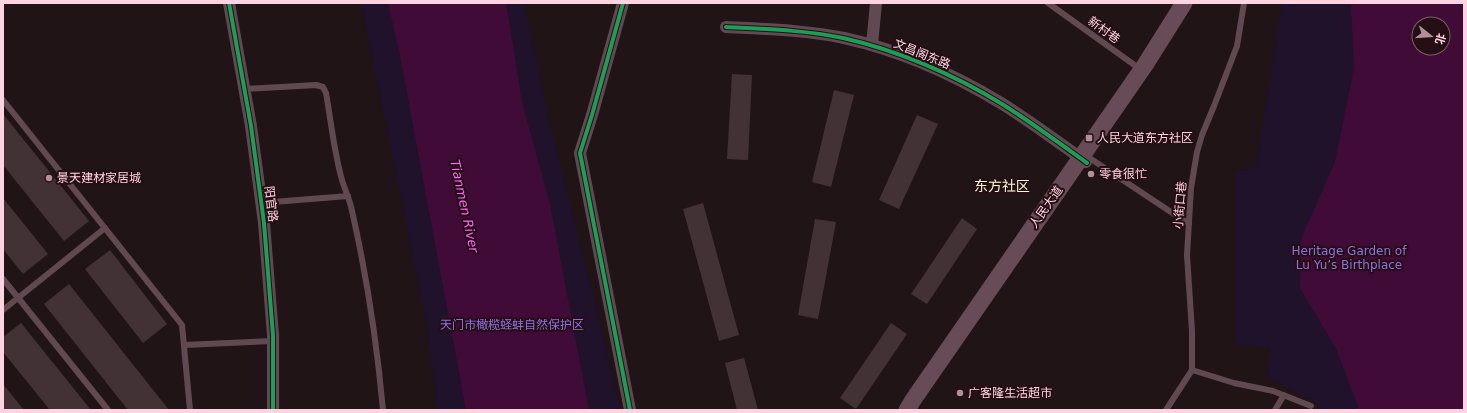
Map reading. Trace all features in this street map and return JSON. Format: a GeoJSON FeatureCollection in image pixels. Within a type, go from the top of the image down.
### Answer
{"type":"FeatureCollection","features":[{"type":"Feature","properties":{"kind":"main road","name":"人民大道"},"geometry":{"type":"LineString","coordinates":[[1145,73],[1184,3]]}},
{"type":"Feature","properties":{"kind":"main road","name":"人民大道"},"geometry":{"type":"LineString","coordinates":[[907,410],[1178,28],[1192,3]]}},
{"type":"Feature","properties":{"kind":"main road","name":"人民大道"},"geometry":{"type":"LineString","coordinates":[[915,410],[1085,158]]}},
{"type":"Feature","properties":{"kind":"street","name":"阳官路"},"geometry":{"type":"LineString","coordinates":[[230,3],[251,126],[261,203],[273,341],[273,410]]}},
{"type":"Feature","properties":{"kind":"street"},"geometry":{"type":"LineString","coordinates":[[623,3],[580,153],[630,410]]}},
{"type":"Feature","properties":{"kind":"street"},"geometry":{"type":"LineString","coordinates":[[872,45],[876,3]]}},
{"type":"Feature","properties":{"kind":"street","name":"文昌阁东路"},"geometry":{"type":"LineString","coordinates":[[726,27],[796,31],[842,38],[872,45],[920,63],[974,88],[1020,115],[1085,158]]}},
{"type":"Feature","properties":{"kind":"lane","name":"新村巷"},"geometry":{"type":"LineString","coordinates":[[1048,3],[1145,73]]}},
{"type":"Feature","properties":{"kind":"lane","name":"小街口巷"},"geometry":{"type":"LineString","coordinates":[[1192,370],[1192,331],[1187,255],[1191,188],[1197,152],[1202,135],[1237,46],[1244,3]]}},
{"type":"Feature","properties":{"kind":"lane"},"geometry":{"type":"LineString","coordinates":[[244,89],[316,85],[323,87],[326,93],[339,169],[352,210],[364,274],[379,365],[383,410]]}},
{"type":"Feature","properties":{"kind":"lane"},"geometry":{"type":"LineString","coordinates":[[3,100],[182,325],[190,410]]}},
{"type":"Feature","properties":{"kind":"lane"},"geometry":{"type":"LineString","coordinates":[[1085,158],[1189,224]]}},
{"type":"Feature","properties":{"kind":"lane"},"geometry":{"type":"LineString","coordinates":[[261,203],[348,196]]}},
{"type":"Feature","properties":{"kind":"lane"},"geometry":{"type":"LineString","coordinates":[[3,310],[105,228]]}},
{"type":"Feature","properties":{"kind":"lane"},"geometry":{"type":"LineString","coordinates":[[3,279],[108,410]]}},
{"type":"Feature","properties":{"kind":"lane"},"geometry":{"type":"LineString","coordinates":[[184,345],[273,341]]}},
{"type":"Feature","properties":{"kind":"lane"},"geometry":{"type":"LineString","coordinates":[[1166,410],[1192,370],[1234,383],[1273,391],[1311,406]]}},
{"type":"Feature","properties":{"kind":"lane"},"geometry":{"type":"LineString","coordinates":[[1275,410],[1284,395]]}},
{"type":"Feature","properties":{"kind":"green space","name":"天门市橄榄蛏蚌自然保护区"},"geometry":{"type":"Polygon","coordinates":[[[361,3],[524,3],[549,119],[621,410],[438,410],[425,317],[361,3]]]}},
{"type":"Feature","properties":{"kind":"green space","name":"Heritage Garden of Lu Yu’s Birthplace"},"geometry":{"type":"Polygon","coordinates":[[[1282,3],[1464,3],[1464,410],[1318,410],[1320,405],[1267,377],[1270,348],[1235,344],[1235,172],[1256,167],[1282,3]]]}},
{"type":"Feature","properties":{"kind":"water","name":"天门市橄榄蛏蚌自然保护区"},"geometry":{"type":"Polygon","coordinates":[[[388,3],[506,3],[522,102],[550,204],[589,410],[466,410],[400,55],[388,3]]]}},
{"type":"Feature","properties":{"kind":"water","name":"Heritage Garden of Lu Yu’s Birthplace"},"geometry":{"type":"Polygon","coordinates":[[[1351,3],[1464,3],[1464,410],[1357,410],[1358,406],[1336,348],[1300,288],[1301,239],[1335,162],[1354,68],[1351,3]]]}},
{"type":"Feature","properties":{"kind":"building"},"geometry":{"type":"Polygon","coordinates":[[[732,74],[752,75],[748,160],[727,159],[732,74]]]}},
{"type":"Feature","properties":{"kind":"building"},"geometry":{"type":"Polygon","coordinates":[[[834,90],[854,95],[831,187],[812,182],[834,90]]]}},
{"type":"Feature","properties":{"kind":"building"},"geometry":{"type":"Polygon","coordinates":[[[3,114],[89,221],[64,241],[3,165],[3,114]]]}},
{"type":"Feature","properties":{"kind":"building"},"geometry":{"type":"Polygon","coordinates":[[[917,115],[938,124],[899,209],[879,200],[917,115]]]}},
{"type":"Feature","properties":{"kind":"building"},"geometry":{"type":"Polygon","coordinates":[[[3,198],[48,254],[23,274],[3,249],[3,198]]]}},
{"type":"Feature","properties":{"kind":"building"},"geometry":{"type":"Polygon","coordinates":[[[703,203],[739,335],[719,341],[683,209],[703,203]]]}},
{"type":"Feature","properties":{"kind":"building"},"geometry":{"type":"Polygon","coordinates":[[[962,218],[977,229],[927,304],[911,294],[962,218]]]}},
{"type":"Feature","properties":{"kind":"building"},"geometry":{"type":"Polygon","coordinates":[[[815,219],[836,222],[818,319],[798,315],[815,219]]]}},
{"type":"Feature","properties":{"kind":"building"},"geometry":{"type":"Polygon","coordinates":[[[110,250],[167,324],[143,343],[85,269],[110,250]]]}},
{"type":"Feature","properties":{"kind":"building"},"geometry":{"type":"Polygon","coordinates":[[[69,284],[169,410],[128,410],[44,304],[69,284]]]}},
{"type":"Feature","properties":{"kind":"building"},"geometry":{"type":"Polygon","coordinates":[[[21,323],[91,410],[50,410],[3,352],[3,337],[21,323]]]}},
{"type":"Feature","properties":{"kind":"building"},"geometry":{"type":"Polygon","coordinates":[[[891,323],[907,334],[856,409],[840,398],[891,323]]]}},
{"type":"Feature","properties":{"kind":"building"},"geometry":{"type":"Polygon","coordinates":[[[744,358],[758,410],[737,410],[725,363],[744,358]]]}},
{"type":"Feature","properties":{"kind":"building"},"geometry":{"type":"Polygon","coordinates":[[[3,384],[24,410],[3,410],[3,384]]]}},
{"type":"Feature","properties":{"kind":"cycle path"},"geometry":{"type":"LineString","coordinates":[[229,3],[251,126],[264,223],[273,335],[273,410]]}},
{"type":"Feature","properties":{"kind":"cycle path"},"geometry":{"type":"LineString","coordinates":[[623,3],[580,153],[630,410]]}},
{"type":"Feature","properties":{"kind":"cycle path"},"geometry":{"type":"LineString","coordinates":[[726,27],[785,30],[829,35],[884,49],[925,65],[984,93],[1024,118],[1087,163]]}},
{"type":"Feature","properties":{"kind":"place","name":"人民大道东方社区"},"geometry":{"type":"Point","coordinates":[1089,138]}},
{"type":"Feature","properties":{"kind":"place","name":"零食很忙"},"geometry":{"type":"Point","coordinates":[1091,174]}},
{"type":"Feature","properties":{"kind":"place","name":"景天建材家居城"},"geometry":{"type":"Point","coordinates":[49,178]}},
{"type":"Feature","properties":{"kind":"place","name":"广客隆生活超市"},"geometry":{"type":"Point","coordinates":[960,393]}},
{"type":"Feature","properties":{"kind":"district","name":"东方社区"},"geometry":{"type":"Point","coordinates":[1002,186]}},
{"type":"Feature","properties":{"kind":"water label","name":"Tianmen River"},"geometry":{"type":"Point","coordinates":[465,206]}}]}
